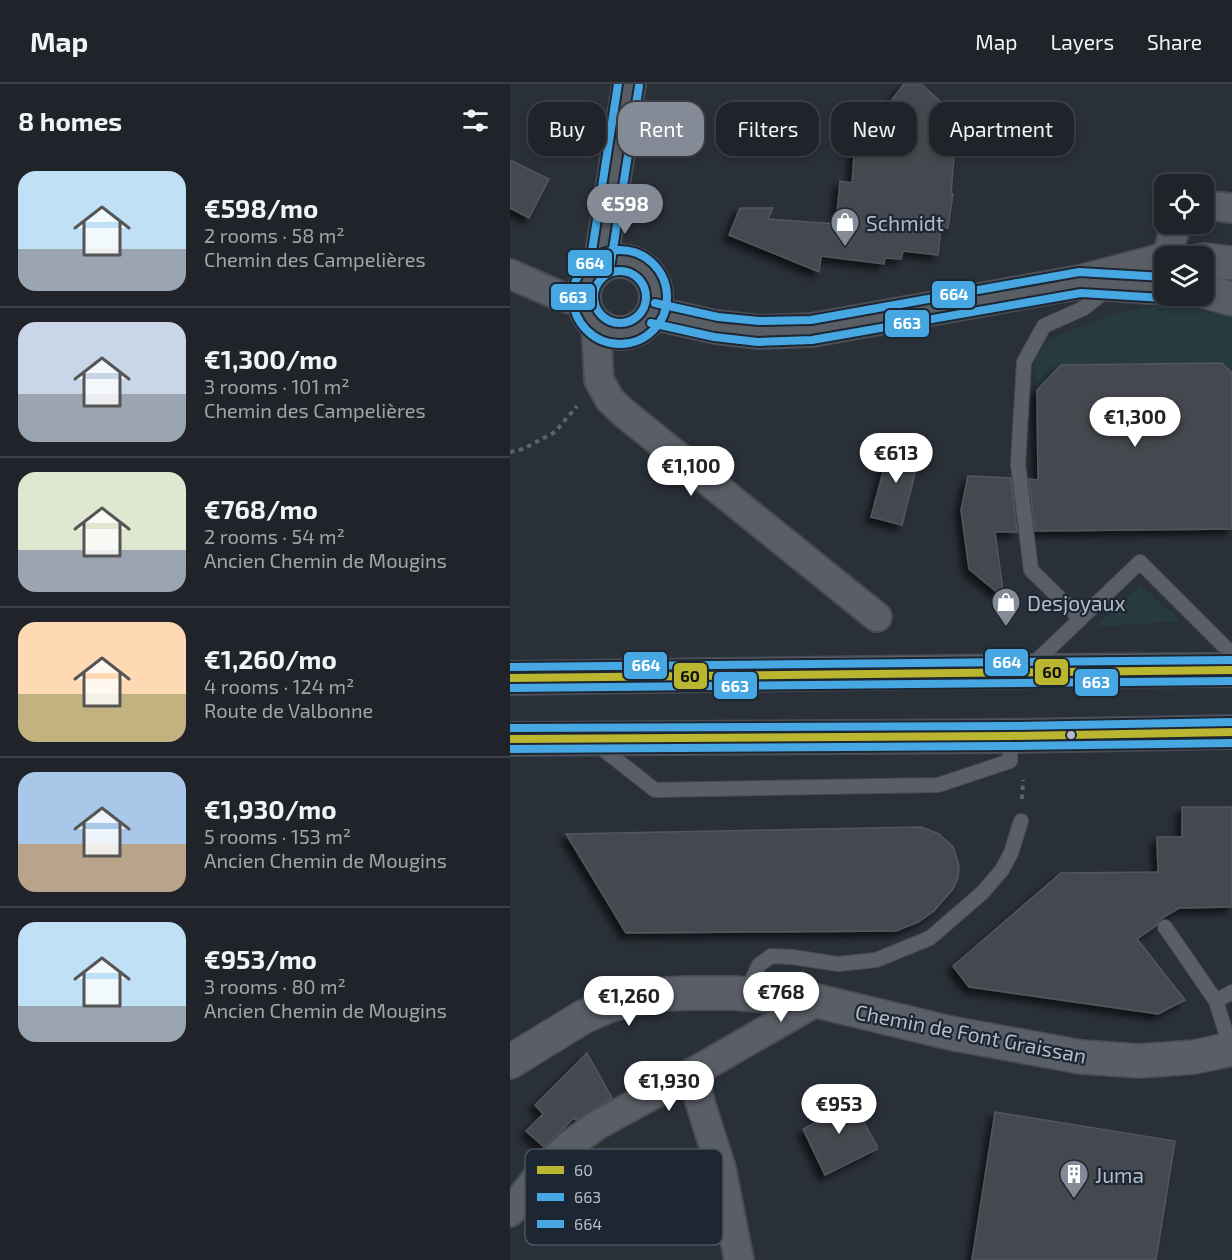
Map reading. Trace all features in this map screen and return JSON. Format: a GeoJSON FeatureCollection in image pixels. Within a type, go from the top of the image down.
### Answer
{"type":"FeatureCollection","features":[{"type":"Feature","properties":{"kind":"main road"},"geometry":{"type":"LineString","coordinates":[[600,267],[628,84]]}},
{"type":"Feature","properties":{"kind":"main road"},"geometry":{"type":"LineString","coordinates":[[1214,261],[1232,263]]}},
{"type":"Feature","properties":{"kind":"main road"},"geometry":{"type":"LineString","coordinates":[[610,262],[634,263],[644,270],[656,290],[653,313],[647,322],[628,333],[616,334],[605,331],[590,314],[584,293],[586,283],[600,267],[610,262]]}},
{"type":"Feature","properties":{"kind":"main road"},"geometry":{"type":"LineString","coordinates":[[653,313],[716,327],[759,332],[812,330],[1080,282],[1154,263]]}},
{"type":"Feature","properties":{"kind":"main road"},"geometry":{"type":"LineString","coordinates":[[1080,282],[1154,287]]}},
{"type":"Feature","properties":{"kind":"main road"},"geometry":{"type":"LineString","coordinates":[[1214,294],[1232,299]]}},
{"type":"Feature","properties":{"kind":"main road"},"geometry":{"type":"LineString","coordinates":[[510,678],[916,674],[1028,670],[1232,670]]}},
{"type":"Feature","properties":{"kind":"main road"},"geometry":{"type":"LineString","coordinates":[[510,739],[1011,736],[1232,732]]}},
{"type":"Feature","properties":{"kind":"street"},"geometry":{"type":"LineString","coordinates":[[1214,206],[1232,208]]}},
{"type":"Feature","properties":{"kind":"street"},"geometry":{"type":"LineString","coordinates":[[512,279],[590,314],[599,380],[610,400],[877,617]]}},
{"type":"Feature","properties":{"kind":"street","name":"Chemin de Font Graissan"},"geometry":{"type":"LineString","coordinates":[[510,1062],[583,1017],[610,1005],[650,994],[750,994],[817,1001],[950,1033],[1081,1057],[1140,1061],[1194,1057],[1231,1049]]}},
{"type":"Feature","properties":{"kind":"street"},"geometry":{"type":"LineString","coordinates":[[566,1149],[597,1125],[817,1001]]}},
{"type":"Feature","properties":{"kind":"street"},"geometry":{"type":"LineString","coordinates":[[694,1072],[700,1102],[715,1149]]}},
{"type":"Feature","properties":{"kind":"street"},"geometry":{"type":"LineString","coordinates":[[723,1178],[739,1260]]}},
{"type":"Feature","properties":{"kind":"street"},"geometry":{"type":"LineString","coordinates":[[510,1212],[525,1193]]}},
{"type":"Feature","properties":{"kind":"lane"},"geometry":{"type":"LineString","coordinates":[[1080,618],[1031,570],[1018,464],[1024,362],[1044,326],[1084,308],[1114,285]]}},
{"type":"Feature","properties":{"kind":"lane"},"geometry":{"type":"LineString","coordinates":[[1028,670],[1140,562],[1232,654]]}},
{"type":"Feature","properties":{"kind":"lane"},"geometry":{"type":"LineString","coordinates":[[589,738],[654,790],[938,785],[1010,761],[1011,736]]}},
{"type":"Feature","properties":{"kind":"lane"},"geometry":{"type":"LineString","coordinates":[[750,994],[752,980],[759,965],[771,956],[838,964],[876,960],[930,938],[982,893],[1002,870],[1011,853],[1021,821]]}},
{"type":"Feature","properties":{"kind":"lane"},"geometry":{"type":"LineString","coordinates":[[1165,927],[1216,1000],[1231,1049]]}},
{"type":"Feature","properties":{"kind":"lane"},"geometry":{"type":"LineString","coordinates":[[1216,1000],[1232,992]]}},
{"type":"Feature","properties":{"kind":"path"},"geometry":{"type":"LineString","coordinates":[[510,452],[523,449],[555,432],[599,380]]}},
{"type":"Feature","properties":{"kind":"green space"},"geometry":{"type":"Polygon","coordinates":[[[1171,306],[1227,314],[1232,318],[1232,373],[1222,363],[1061,365],[1037,390],[1034,362],[1048,339],[1119,312],[1171,306]]]}},
{"type":"Feature","properties":{"kind":"green space"},"geometry":{"type":"Polygon","coordinates":[[[1140,585],[1181,621],[1096,627],[1140,585]]]}},
{"type":"Feature","properties":{"kind":"building"},"geometry":{"type":"Polygon","coordinates":[[[904,84],[921,84],[941,102],[929,102],[929,156],[954,156],[951,194],[953,194],[948,228],[941,227],[938,255],[903,251],[901,259],[885,258],[884,264],[821,256],[819,272],[729,235],[740,208],[773,208],[768,219],[836,224],[840,181],[852,183],[854,156],[917,156],[917,102],[890,102],[904,84]]]}},
{"type":"Feature","properties":{"kind":"building"},"geometry":{"type":"Polygon","coordinates":[[[510,160],[549,179],[529,218],[510,208],[510,160]]]}},
{"type":"Feature","properties":{"kind":"building"},"geometry":{"type":"Polygon","coordinates":[[[1222,363],[1232,373],[1232,529],[1035,531],[1029,479],[1038,480],[1037,390],[1061,365],[1222,363]]]}},
{"type":"Feature","properties":{"kind":"building"},"geometry":{"type":"Polygon","coordinates":[[[891,442],[921,450],[902,525],[871,517],[891,442]]]}},
{"type":"Feature","properties":{"kind":"building"},"geometry":{"type":"Polygon","coordinates":[[[968,476],[1011,478],[1017,532],[995,532],[1004,598],[969,569],[961,510],[968,476]]]}},
{"type":"Feature","properties":{"kind":"building"},"geometry":{"type":"Polygon","coordinates":[[[1182,807],[1232,807],[1232,907],[1179,908],[1159,920],[1157,925],[1137,939],[1185,1000],[1158,1014],[969,987],[953,966],[1061,873],[1158,872],[1157,837],[1182,837],[1182,807]]]}},
{"type":"Feature","properties":{"kind":"building"},"geometry":{"type":"Polygon","coordinates":[[[921,827],[939,834],[953,847],[959,865],[958,878],[953,889],[934,911],[918,922],[896,931],[626,933],[566,834],[921,827]]]}},
{"type":"Feature","properties":{"kind":"building"},"geometry":{"type":"Polygon","coordinates":[[[587,1053],[612,1098],[576,1120],[574,1118],[544,1147],[526,1131],[543,1114],[535,1105],[587,1053]]]}},
{"type":"Feature","properties":{"kind":"building"},"geometry":{"type":"Polygon","coordinates":[[[848,1094],[877,1149],[825,1175],[803,1129],[821,1120],[815,1110],[848,1094]]]}},
{"type":"Feature","properties":{"kind":"building","name":"Juma"},"geometry":{"type":"Polygon","coordinates":[[[995,1112],[1175,1141],[1156,1260],[972,1260],[995,1112]]]}},
{"type":"Feature","properties":{"kind":"transit line","name":"664"},"geometry":{"type":"LineString","coordinates":[[590,264],[618,84]]}},
{"type":"Feature","properties":{"kind":"transit line","name":"663"},"geometry":{"type":"LineString","coordinates":[[610,268],[639,86]]}},
{"type":"Feature","properties":{"kind":"transit line","name":"663"},"geometry":{"type":"LineString","coordinates":[[620,250],[638,254],[653,264],[663,279],[667,297],[663,315],[653,330],[638,340],[620,344],[602,340],[587,330],[577,315],[573,297],[577,279],[587,264],[602,254],[620,250]]}},
{"type":"Feature","properties":{"kind":"transit line","name":"664"},"geometry":{"type":"LineString","coordinates":[[620,271],[630,273],[638,279],[644,287],[646,297],[644,307],[638,315],[630,321],[620,323],[610,321],[602,315],[596,307],[594,297],[596,287],[602,279],[610,273],[620,271]]}},
{"type":"Feature","properties":{"kind":"transit line","name":"664"},"geometry":{"type":"LineString","coordinates":[[655,303],[718,317],[759,321],[811,320],[1079,272],[1154,276]]}},
{"type":"Feature","properties":{"kind":"transit line","name":"663"},"geometry":{"type":"LineString","coordinates":[[651,323],[714,337],[758,342],[812,340],[1081,293],[1154,297]]}},
{"type":"Feature","properties":{"kind":"transit line","name":"664"},"geometry":{"type":"LineString","coordinates":[[510,667],[1232,660]]}},
{"type":"Feature","properties":{"kind":"transit line","name":"60"},"geometry":{"type":"LineString","coordinates":[[510,678],[1232,670]]}},
{"type":"Feature","properties":{"kind":"transit line","name":"663"},"geometry":{"type":"LineString","coordinates":[[510,688],[1232,681]]}},
{"type":"Feature","properties":{"kind":"transit line","name":"664"},"geometry":{"type":"LineString","coordinates":[[510,728],[1011,726],[1232,722]]}},
{"type":"Feature","properties":{"kind":"transit line","name":"60"},"geometry":{"type":"LineString","coordinates":[[510,739],[1011,736],[1232,732]]}},
{"type":"Feature","properties":{"kind":"transit line","name":"663"},"geometry":{"type":"LineString","coordinates":[[510,749],[1232,743]]}},
{"type":"Feature","properties":{"kind":"place","name":"Schmidt"},"geometry":{"type":"Point","coordinates":[845,248]}},
{"type":"Feature","properties":{"kind":"place","name":"Desjoyaux"},"geometry":{"type":"Point","coordinates":[1006,628]}},
{"type":"Feature","properties":{"kind":"place","name":"Juma"},"geometry":{"type":"Point","coordinates":[1074,1200]}}]}
